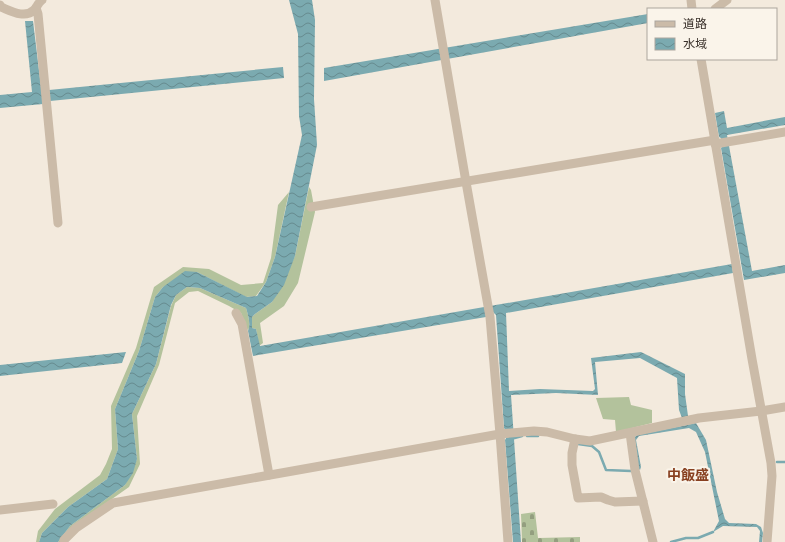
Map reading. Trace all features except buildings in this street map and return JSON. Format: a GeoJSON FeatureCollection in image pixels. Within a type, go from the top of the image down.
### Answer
{"type":"FeatureCollection","features":[{"type":"Feature","properties":{"kind":"street"},"geometry":{"type":"LineString","coordinates":[[0,5],[1,7],[22,14],[28,14],[33,12],[42,0]]}},
{"type":"Feature","properties":{"kind":"street"},"geometry":{"type":"LineString","coordinates":[[435,0],[490,317],[508,542]]}},
{"type":"Feature","properties":{"kind":"street"},"geometry":{"type":"LineString","coordinates":[[716,8],[728,0]]}},
{"type":"Feature","properties":{"kind":"street"},"geometry":{"type":"LineString","coordinates":[[36,8],[38,14],[58,222]]}},
{"type":"Feature","properties":{"kind":"street"},"geometry":{"type":"LineString","coordinates":[[701,60],[717,142],[761,411],[771,463],[772,476],[767,542]]}},
{"type":"Feature","properties":{"kind":"street"},"geometry":{"type":"LineString","coordinates":[[311,207],[785,132]]}},
{"type":"Feature","properties":{"kind":"street"},"geometry":{"type":"LineString","coordinates":[[236,313],[242,324],[268,475]]}},
{"type":"Feature","properties":{"kind":"street"},"geometry":{"type":"LineString","coordinates":[[64,540],[76,528],[113,503],[500,434],[534,431],[547,432],[590,441],[699,418],[785,407]]}},
{"type":"Feature","properties":{"kind":"street"},"geometry":{"type":"LineString","coordinates":[[630,433],[635,470],[653,542]]}},
{"type":"Feature","properties":{"kind":"street"},"geometry":{"type":"LineString","coordinates":[[575,439],[572,453],[572,465],[578,498],[601,497],[615,502],[643,501]]}},
{"type":"Feature","properties":{"kind":"street"},"geometry":{"type":"LineString","coordinates":[[0,510],[53,504]]}},
{"type":"Feature","properties":{"kind":"green space"},"geometry":{"type":"Polygon","coordinates":[[[309,187],[311,190],[315,212],[298,283],[284,306],[260,323],[263,343],[259,346],[256,329],[252,328],[252,317],[272,302],[295,256],[309,187]]]}},
{"type":"Feature","properties":{"kind":"green space"},"geometry":{"type":"Polygon","coordinates":[[[289,192],[275,257],[266,282],[256,296],[246,297],[197,272],[163,287],[155,297],[139,351],[115,409],[118,449],[107,479],[68,507],[42,533],[39,542],[36,542],[38,531],[55,509],[100,475],[106,464],[112,449],[111,406],[136,348],[154,287],[183,267],[209,269],[241,285],[263,283],[271,258],[278,205],[289,192]]]}},
{"type":"Feature","properties":{"kind":"green space"},"geometry":{"type":"Polygon","coordinates":[[[187,287],[200,288],[246,308],[249,322],[248,331],[241,313],[198,291],[189,292],[175,303],[159,365],[137,416],[140,464],[129,487],[71,528],[61,542],[58,542],[70,526],[125,485],[137,459],[132,414],[156,364],[171,306],[176,295],[187,287]]]}},
{"type":"Feature","properties":{"kind":"green space"},"geometry":{"type":"Polygon","coordinates":[[[629,397],[631,405],[652,410],[652,423],[616,432],[615,420],[603,419],[596,398],[629,397]]]}},
{"type":"Feature","properties":{"kind":"green space"},"geometry":{"type":"Polygon","coordinates":[[[535,512],[538,538],[580,537],[580,542],[522,542],[521,514],[535,512]]]}},
{"type":"Feature","properties":{"kind":"water"},"geometry":{"type":"Polygon","coordinates":[[[289,0],[312,0],[315,20],[314,99],[317,145],[295,256],[284,285],[272,302],[252,317],[252,328],[256,329],[260,346],[732,264],[733,273],[506,313],[509,391],[540,389],[593,391],[595,389],[591,358],[641,352],[685,374],[685,394],[688,416],[682,418],[679,410],[677,378],[640,358],[595,362],[598,395],[556,393],[511,395],[521,542],[513,542],[505,440],[507,434],[504,428],[496,315],[493,312],[486,317],[253,356],[248,331],[249,322],[246,308],[200,288],[187,287],[176,295],[171,305],[156,364],[132,414],[137,459],[133,473],[125,485],[70,526],[58,542],[39,542],[42,533],[68,507],[107,479],[118,449],[115,409],[139,351],[155,297],[163,287],[185,271],[197,272],[247,297],[257,296],[266,282],[275,257],[302,135],[299,116],[298,34],[289,0]]]}},
{"type":"Feature","properties":{"kind":"water"},"geometry":{"type":"Polygon","coordinates":[[[647,14],[647,23],[324,81],[324,68],[647,14]]]}},
{"type":"Feature","properties":{"kind":"water"},"geometry":{"type":"Polygon","coordinates":[[[25,21],[33,21],[42,95],[49,90],[283,67],[284,78],[50,101],[43,104],[0,108],[0,95],[32,92],[25,21]]]}},
{"type":"Feature","properties":{"kind":"water"},"geometry":{"type":"Polygon","coordinates":[[[724,111],[727,128],[785,117],[785,125],[727,135],[752,271],[785,265],[785,273],[744,280],[721,148],[723,146],[721,138],[719,137],[715,113],[724,111]]]}},
{"type":"Feature","properties":{"kind":"water"},"geometry":{"type":"Polygon","coordinates":[[[126,352],[122,363],[0,376],[0,365],[126,352]]]}},
{"type":"Feature","properties":{"kind":"water"},"geometry":{"type":"Polygon","coordinates":[[[696,423],[706,440],[717,492],[725,519],[729,523],[756,524],[761,527],[763,533],[762,542],[759,542],[760,531],[757,527],[723,526],[713,532],[719,521],[705,452],[696,432],[689,428],[639,436],[636,440],[641,467],[640,470],[638,468],[633,439],[637,435],[696,423]]]}},
{"type":"Feature","properties":{"kind":"waterway"},"geometry":{"type":"LineString","coordinates":[[511,439],[522,436]]}},
{"type":"Feature","properties":{"kind":"waterway"},"geometry":{"type":"LineString","coordinates":[[527,436],[538,436]]}},
{"type":"Feature","properties":{"kind":"waterway"},"geometry":{"type":"LineString","coordinates":[[578,444],[592,446],[599,452],[606,470],[631,471]]}},
{"type":"Feature","properties":{"kind":"waterway"},"geometry":{"type":"LineString","coordinates":[[777,462],[785,462]]}},
{"type":"Feature","properties":{"kind":"waterway"},"geometry":{"type":"LineString","coordinates":[[671,542],[686,538],[698,538],[713,532]]}},
{"type":"Feature","properties":{"kind":"district","name":"中飯盛"},"geometry":{"type":"Point","coordinates":[688,475]}}]}
